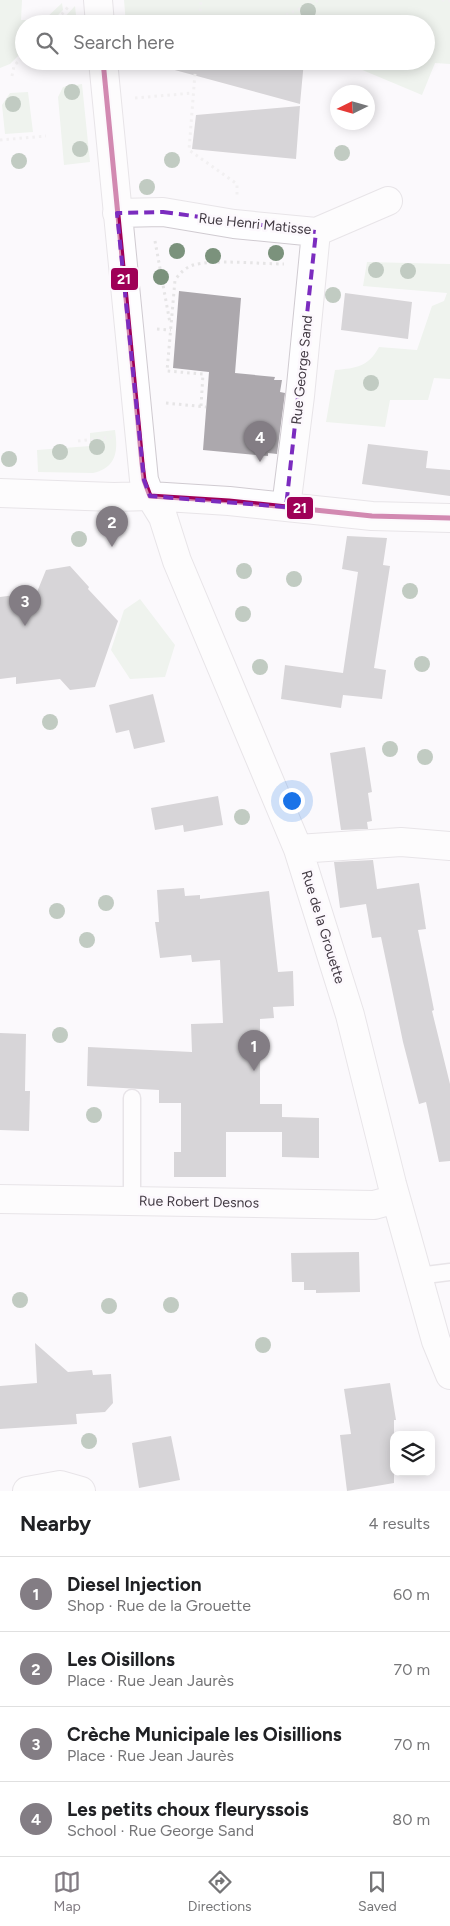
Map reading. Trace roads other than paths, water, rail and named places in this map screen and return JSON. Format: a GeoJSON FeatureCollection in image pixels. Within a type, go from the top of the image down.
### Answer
{"type":"FeatureCollection","features":[{"type":"Feature","properties":{"kind":"street"},"geometry":{"type":"LineString","coordinates":[[98,0],[99,15]]}},
{"type":"Feature","properties":{"kind":"street","name":"Rue de la Grouette"},"geometry":{"type":"LineString","coordinates":[[103,70],[144,480],[150,496],[162,517],[176,561],[298,849],[350,1015],[396,1199],[436,1341],[450,1375]]}},
{"type":"Feature","properties":{"kind":"street","name":"Rue Henri Matisse"},"geometry":{"type":"LineString","coordinates":[[117,213],[163,212],[234,224],[316,232],[388,200]]}},
{"type":"Feature","properties":{"kind":"street","name":"Rue George Sand"},"geometry":{"type":"LineString","coordinates":[[286,507],[300,396],[316,232]]}},
{"type":"Feature","properties":{"kind":"street"},"geometry":{"type":"LineString","coordinates":[[0,493],[114,497],[150,496],[372,516],[450,518]]}},
{"type":"Feature","properties":{"kind":"street"},"geometry":{"type":"LineString","coordinates":[[298,849],[401,842],[450,846]]}},
{"type":"Feature","properties":{"kind":"street","name":"Rue Robert Desnos"},"geometry":{"type":"LineString","coordinates":[[0,1200],[132,1200],[374,1205],[396,1199]]}},
{"type":"Feature","properties":{"kind":"street"},"geometry":{"type":"LineString","coordinates":[[27,1491],[60,1485],[80,1491]]}},
{"type":"Feature","properties":{"kind":"lane"},"geometry":{"type":"LineString","coordinates":[[132,1098],[132,1200]]}},
{"type":"Feature","properties":{"kind":"lane"},"geometry":{"type":"LineString","coordinates":[[418,1276],[450,1272]]}},
{"type":"Feature","properties":{"kind":"place","name":"Les petits choux fleuryssois"},"geometry":{"type":"Point","coordinates":[260,462]}},
{"type":"Feature","properties":{"kind":"place","name":"Les Oisillons"},"geometry":{"type":"Point","coordinates":[112,547]}},
{"type":"Feature","properties":{"kind":"place","name":"Crèche Municipale les Oisillions"},"geometry":{"type":"Point","coordinates":[25,626]}},
{"type":"Feature","properties":{"kind":"place","name":"Diesel Injection"},"geometry":{"type":"Point","coordinates":[254,1071]}}]}
